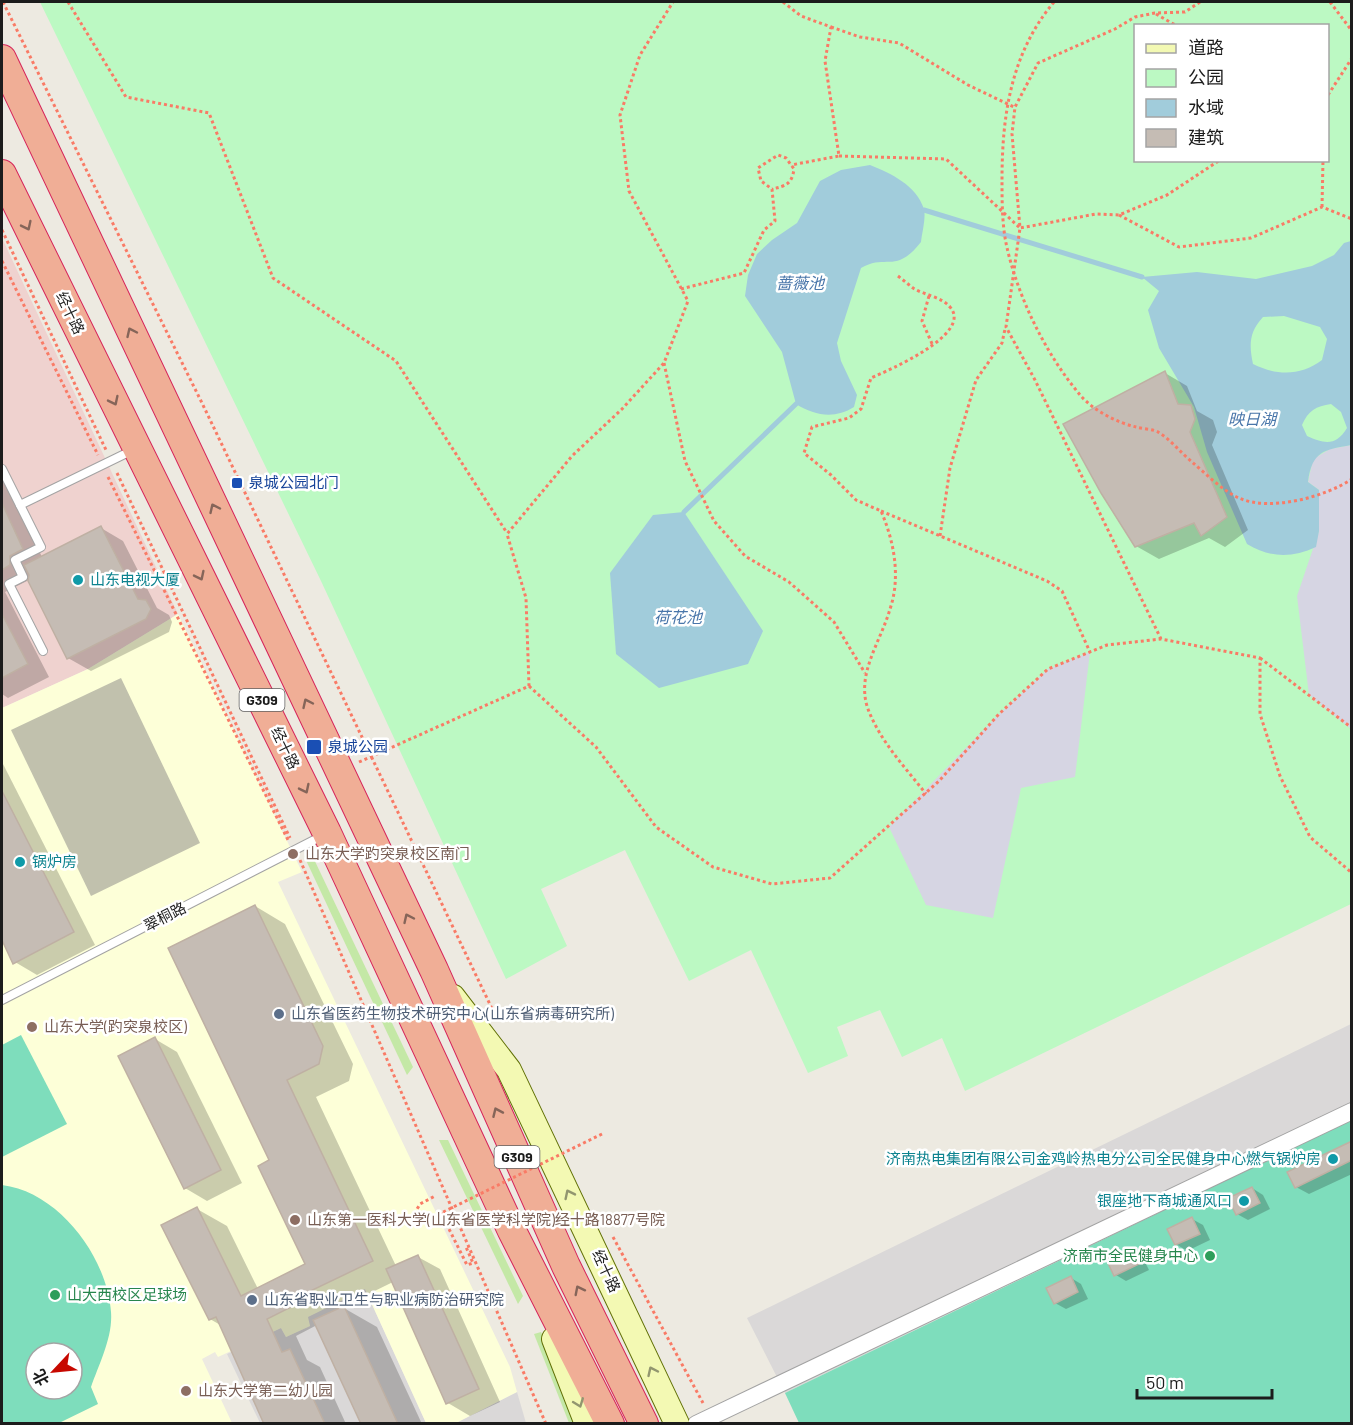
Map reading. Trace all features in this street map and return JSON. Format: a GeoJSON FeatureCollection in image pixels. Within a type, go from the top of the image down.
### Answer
{"type":"FeatureCollection","features":[{"type":"Feature","properties":{"kind":"highway","name":"经十路"},"geometry":{"type":"LineString","coordinates":[[2,59],[434,970],[566,1266],[644,1424]]}},
{"type":"Feature","properties":{"kind":"highway","name":"经十路"},"geometry":{"type":"LineString","coordinates":[[2,174],[327,834],[512,1231],[610,1424]]}},
{"type":"Feature","properties":{"kind":"main road","name":"经十路"},"geometry":{"type":"LineString","coordinates":[[434,970],[509,1070],[677,1424]]}},
{"type":"Feature","properties":{"kind":"main road","name":"经十路"},"geometry":{"type":"LineString","coordinates":[[512,1231],[587,1424]]}},
{"type":"Feature","properties":{"kind":"street"},"geometry":{"type":"LineString","coordinates":[[703,1420],[1352,1111]]}},
{"type":"Feature","properties":{"kind":"lane"},"geometry":{"type":"LineString","coordinates":[[20,505],[137,448]]}},
{"type":"Feature","properties":{"kind":"lane"},"geometry":{"type":"LineString","coordinates":[[2,469],[41,547],[15,560],[23,577],[9,584],[43,651]]}},
{"type":"Feature","properties":{"kind":"lane","name":"翠桐路"},"geometry":{"type":"LineString","coordinates":[[2,1000],[327,834]]}},
{"type":"Feature","properties":{"kind":"path"},"geometry":{"type":"LineString","coordinates":[[3,2],[197,393],[497,1017]]}},
{"type":"Feature","properties":{"kind":"path"},"geometry":{"type":"LineString","coordinates":[[68,2],[126,97],[209,113],[273,278],[396,361],[507,534],[526,598],[529,686],[596,747],[656,827],[713,867],[772,884],[830,878],[926,794],[999,714],[1048,669],[1107,645],[1161,639],[1260,658],[1352,728]]}},
{"type":"Feature","properties":{"kind":"path"},"geometry":{"type":"LineString","coordinates":[[507,534],[572,456],[622,409],[664,363],[688,301],[629,191],[620,115],[640,55],[673,2]]}},
{"type":"Feature","properties":{"kind":"path"},"geometry":{"type":"LineString","coordinates":[[783,2],[801,16],[831,27],[860,37],[899,43],[968,85],[1015,107]]}},
{"type":"Feature","properties":{"kind":"path"},"geometry":{"type":"LineString","coordinates":[[1054,2],[1040,19],[1025,45],[1009,93],[1002,131],[1002,199],[1006,242],[1022,292],[1058,362],[1083,398],[1110,417],[1158,432],[1197,467],[1239,498],[1266,502],[1295,501],[1325,494],[1352,479]]}},
{"type":"Feature","properties":{"kind":"path"},"geometry":{"type":"LineString","coordinates":[[940,536],[950,468],[976,380],[1002,343],[1006,327],[1020,229],[1012,134],[1015,107],[1038,63],[1115,29],[1135,17],[1155,13],[1185,12],[1200,2]]}},
{"type":"Feature","properties":{"kind":"path"},"geometry":{"type":"LineString","coordinates":[[1330,2],[1352,31]]}},
{"type":"Feature","properties":{"kind":"path"},"geometry":{"type":"LineString","coordinates":[[1155,13],[1174,24]]}},
{"type":"Feature","properties":{"kind":"path"},"geometry":{"type":"LineString","coordinates":[[831,27],[825,61],[839,156]]}},
{"type":"Feature","properties":{"kind":"path"},"geometry":{"type":"LineString","coordinates":[[1329,93],[1352,58]]}},
{"type":"Feature","properties":{"kind":"path"},"geometry":{"type":"LineString","coordinates":[[778,155],[786,158],[794,170],[792,180],[787,186],[772,189],[761,181],[758,168],[778,155]]}},
{"type":"Feature","properties":{"kind":"path"},"geometry":{"type":"LineString","coordinates":[[791,165],[839,156],[946,159],[1020,229]]}},
{"type":"Feature","properties":{"kind":"path"},"geometry":{"type":"LineString","coordinates":[[1020,229],[1096,214],[1119,215],[1167,195],[1217,162]]}},
{"type":"Feature","properties":{"kind":"path"},"geometry":{"type":"LineString","coordinates":[[1322,207],[1323,162]]}},
{"type":"Feature","properties":{"kind":"path"},"geometry":{"type":"LineString","coordinates":[[681,289],[744,273],[764,230],[775,221],[772,189]]}},
{"type":"Feature","properties":{"kind":"path"},"geometry":{"type":"LineString","coordinates":[[1119,215],[1179,247],[1251,238],[1322,207],[1352,219]]}},
{"type":"Feature","properties":{"kind":"path"},"geometry":{"type":"LineString","coordinates":[[2,230],[107,463],[295,851],[546,1424]]}},
{"type":"Feature","properties":{"kind":"path"},"geometry":{"type":"LineString","coordinates":[[2,261],[107,463],[295,851],[473,1263],[467,1265],[441,1213]]}},
{"type":"Feature","properties":{"kind":"path"},"geometry":{"type":"LineString","coordinates":[[898,276],[929,296],[947,303],[953,309],[954,315],[950,325],[933,346],[915,359],[871,378],[861,409],[849,418],[812,427],[804,453],[856,500],[1047,581],[1062,591],[1090,652]]}},
{"type":"Feature","properties":{"kind":"path"},"geometry":{"type":"LineString","coordinates":[[929,296],[921,321],[933,346]]}},
{"type":"Feature","properties":{"kind":"path"},"geometry":{"type":"LineString","coordinates":[[1006,327],[1035,380],[1161,639]]}},
{"type":"Feature","properties":{"kind":"path"},"geometry":{"type":"LineString","coordinates":[[664,363],[685,461],[714,521],[745,556],[789,582],[834,622],[865,673]]}},
{"type":"Feature","properties":{"kind":"path"},"geometry":{"type":"LineString","coordinates":[[881,510],[890,533],[896,570],[891,608],[865,673],[866,704],[876,728],[926,794]]}},
{"type":"Feature","properties":{"kind":"path"},"geometry":{"type":"LineString","coordinates":[[1260,658],[1260,714],[1280,776],[1310,837],[1352,873]]}},
{"type":"Feature","properties":{"kind":"path"},"geometry":{"type":"LineString","coordinates":[[339,772],[529,686]]}},
{"type":"Feature","properties":{"kind":"path"},"geometry":{"type":"LineString","coordinates":[[435,1196],[420,1204],[412,1216],[417,1220],[428,1220],[604,1133]]}},
{"type":"Feature","properties":{"kind":"path"},"geometry":{"type":"LineString","coordinates":[[562,1142],[567,1152]]}},
{"type":"Feature","properties":{"kind":"path"},"geometry":{"type":"LineString","coordinates":[[612,1235],[703,1420]]}},
{"type":"Feature","properties":{"kind":"shaded area"},"geometry":{"type":"Polygon","coordinates":[[[2,238],[178,614],[88,669],[2,708],[2,238]]]}},
{"type":"Feature","properties":{"kind":"shaded area"},"geometry":{"type":"Polygon","coordinates":[[[1351,445],[1351,729],[1309,695],[1297,596],[1319,531],[1319,490],[1308,482],[1313,459],[1330,449],[1351,445]]]}},
{"type":"Feature","properties":{"kind":"shaded area"},"geometry":{"type":"Polygon","coordinates":[[[178,614],[302,872],[278,882],[510,1367],[517,1392],[456,1423],[426,1423],[365,1289],[308,1317],[310,1326],[286,1337],[281,1328],[218,1357],[215,1352],[202,1359],[232,1423],[2,1423],[2,708],[88,669],[178,614]]]}},
{"type":"Feature","properties":{"kind":"shaded area"},"geometry":{"type":"Polygon","coordinates":[[[1090,652],[1075,777],[1021,788],[993,918],[926,905],[889,827],[999,714],[1048,669],[1090,652]]]}},
{"type":"Feature","properties":{"kind":"shaded area"},"geometry":{"type":"Polygon","coordinates":[[[121,678],[200,843],[91,896],[11,730],[121,678]]]}},
{"type":"Feature","properties":{"kind":"shaded area"},"geometry":{"type":"Polygon","coordinates":[[[1351,1024],[1351,1120],[785,1393],[747,1318],[1351,1024]]]}},
{"type":"Feature","properties":{"kind":"shaded area"},"geometry":{"type":"Polygon","coordinates":[[[365,1289],[426,1423],[260,1423],[227,1354],[281,1328],[286,1337],[310,1326],[307,1317],[365,1289]]]}},
{"type":"Feature","properties":{"kind":"shaded area"},"geometry":{"type":"Polygon","coordinates":[[[517,1392],[526,1423],[456,1423],[517,1392]]]}},
{"type":"Feature","properties":{"kind":"green space","name":"泉城公园"},"geometry":{"type":"Polygon","coordinates":[[[40,2],[1351,2],[1351,904],[965,1091],[942,1038],[902,1057],[880,1010],[837,1027],[848,1056],[808,1073],[751,950],[689,981],[625,850],[541,889],[567,946],[506,979],[321,581],[40,2]]]}},
{"type":"Feature","properties":{"kind":"green space"},"geometry":{"type":"Polygon","coordinates":[[[311,853],[413,1067],[407,1075],[304,856],[311,853]]]}},
{"type":"Feature","properties":{"kind":"green space"},"geometry":{"type":"Polygon","coordinates":[[[21,1035],[67,1124],[2,1157],[2,1045],[21,1035]]]}},
{"type":"Feature","properties":{"kind":"green space","name":"济南市全民健身中心"},"geometry":{"type":"Polygon","coordinates":[[[1351,1120],[1351,1423],[799,1423],[785,1393],[1351,1120]]]}},
{"type":"Feature","properties":{"kind":"green space"},"geometry":{"type":"Polygon","coordinates":[[[439,1140],[448,1140],[523,1296],[518,1304],[439,1140]]]}},
{"type":"Feature","properties":{"kind":"green space","name":"山大西校区足球场"},"geometry":{"type":"Polygon","coordinates":[[[2,1185],[23,1190],[43,1200],[76,1230],[90,1249],[108,1291],[111,1312],[110,1331],[91,1387],[98,1404],[59,1423],[2,1423],[2,1185]]]}},
{"type":"Feature","properties":{"kind":"green space"},"geometry":{"type":"Polygon","coordinates":[[[541,1332],[578,1423],[569,1423],[534,1334],[541,1332]]]}},
{"type":"Feature","properties":{"kind":"water","name":"蔷薇池"},"geometry":{"type":"Polygon","coordinates":[[[870,165],[902,181],[915,193],[924,209],[921,242],[904,258],[891,262],[878,262],[861,268],[837,343],[841,361],[857,395],[854,407],[840,413],[818,413],[796,404],[782,352],[745,296],[748,275],[757,254],[772,240],[797,223],[820,181],[841,170],[870,165]]]}},
{"type":"Feature","properties":{"kind":"water","name":"映日湖"},"geometry":{"type":"Polygon","coordinates":[[[1351,241],[1351,445],[1321,454],[1316,458],[1310,472],[1308,482],[1319,490],[1319,531],[1316,547],[1290,555],[1264,552],[1247,544],[1207,452],[1194,407],[1159,348],[1148,310],[1159,291],[1142,277],[1197,272],[1256,279],[1312,266],[1334,255],[1344,243],[1351,241]],[[1284,316],[1263,317],[1258,323],[1251,339],[1253,364],[1271,371],[1289,372],[1306,369],[1322,360],[1327,339],[1320,327],[1284,316]],[[1331,404],[1317,408],[1307,416],[1302,425],[1307,436],[1319,441],[1330,442],[1343,434],[1347,428],[1341,412],[1331,404]]]}},
{"type":"Feature","properties":{"kind":"water","name":"荷花池"},"geometry":{"type":"Polygon","coordinates":[[[684,512],[763,631],[748,664],[659,688],[616,654],[610,573],[653,515],[684,512]]]}},
{"type":"Feature","properties":{"kind":"building"},"geometry":{"type":"Polygon","coordinates":[[[1165,371],[1178,404],[1191,405],[1195,419],[1190,432],[1227,517],[1201,536],[1194,523],[1135,547],[1101,493],[1063,424],[1165,371]]]}},
{"type":"Feature","properties":{"kind":"building"},"geometry":{"type":"Polygon","coordinates":[[[2,503],[23,549],[10,556],[10,565],[2,570],[2,503]]]}},
{"type":"Feature","properties":{"kind":"building","name":"山东电视大厦"},"geometry":{"type":"Polygon","coordinates":[[[101,526],[138,599],[146,600],[151,609],[146,619],[67,659],[28,581],[29,575],[24,565],[101,526]]]}},
{"type":"Feature","properties":{"kind":"building"},"geometry":{"type":"Polygon","coordinates":[[[2,614],[28,664],[2,678],[2,614]]]}},
{"type":"Feature","properties":{"kind":"building","name":"锅炉房"},"geometry":{"type":"Polygon","coordinates":[[[2,791],[74,932],[13,964],[2,940],[2,791]]]}},
{"type":"Feature","properties":{"kind":"building"},"geometry":{"type":"Polygon","coordinates":[[[255,905],[323,1046],[319,1064],[287,1080],[373,1261],[304,1294],[307,1299],[267,1319],[282,1352],[290,1349],[325,1424],[264,1424],[216,1317],[209,1320],[161,1225],[197,1207],[241,1296],[305,1264],[258,1166],[269,1160],[168,948],[255,905]]]}},
{"type":"Feature","properties":{"kind":"building"},"geometry":{"type":"Polygon","coordinates":[[[155,1037],[221,1170],[184,1189],[118,1056],[155,1037]]]}},
{"type":"Feature","properties":{"kind":"building"},"geometry":{"type":"Polygon","coordinates":[[[1352,1141],[1352,1160],[1295,1188],[1287,1172],[1352,1141]]]}},
{"type":"Feature","properties":{"kind":"building","name":"银座地下商城通风口"},"geometry":{"type":"Polygon","coordinates":[[[1252,1187],[1260,1203],[1236,1215],[1228,1198],[1252,1187]]]}},
{"type":"Feature","properties":{"kind":"building","name":"银座地下商城通风口"},"geometry":{"type":"Polygon","coordinates":[[[1192,1217],[1200,1234],[1175,1245],[1167,1229],[1192,1217]]]}},
{"type":"Feature","properties":{"kind":"building","name":"银座地下商城通风口"},"geometry":{"type":"Polygon","coordinates":[[[1131,1248],[1139,1264],[1114,1276],[1106,1259],[1131,1248]]]}},
{"type":"Feature","properties":{"kind":"building"},"geometry":{"type":"Polygon","coordinates":[[[418,1255],[479,1389],[446,1404],[386,1269],[418,1255]]]}},
{"type":"Feature","properties":{"kind":"building"},"geometry":{"type":"Polygon","coordinates":[[[1071,1276],[1078,1292],[1054,1304],[1046,1288],[1071,1276]]]}},
{"type":"Feature","properties":{"kind":"building"},"geometry":{"type":"Polygon","coordinates":[[[344,1306],[398,1424],[361,1424],[313,1320],[344,1306]]]}},
{"type":"Feature","properties":{"kind":"waterway"},"geometry":{"type":"LineString","coordinates":[[924,210],[1142,277]]}},
{"type":"Feature","properties":{"kind":"waterway"},"geometry":{"type":"LineString","coordinates":[[684,512],[796,404]]}},
{"type":"Feature","properties":{"kind":"place","name":"泉城公园北门"},"geometry":{"type":"Point","coordinates":[237,483]}},
{"type":"Feature","properties":{"kind":"place","name":"山东电视大厦"},"geometry":{"type":"Point","coordinates":[78,580]}},
{"type":"Feature","properties":{"kind":"place","name":"泉城公园"},"geometry":{"type":"Point","coordinates":[314,747]}},
{"type":"Feature","properties":{"kind":"place","name":"山东大学趵突泉校区南门"},"geometry":{"type":"Point","coordinates":[293,854]}},
{"type":"Feature","properties":{"kind":"place","name":"锅炉房"},"geometry":{"type":"Point","coordinates":[20,862]}},
{"type":"Feature","properties":{"kind":"place","name":"山东省医药生物技术研究中心(山东省病毒研究所)"},"geometry":{"type":"Point","coordinates":[279,1014]}},
{"type":"Feature","properties":{"kind":"place","name":"山东大学(趵突泉校区)"},"geometry":{"type":"Point","coordinates":[32,1027]}},
{"type":"Feature","properties":{"kind":"place","name":"济南热电集团有限公司金鸡岭热电分公司全民健身中心燃气锅炉房"},"geometry":{"type":"Point","coordinates":[1333,1159]}},
{"type":"Feature","properties":{"kind":"place","name":"银座地下商城通风口"},"geometry":{"type":"Point","coordinates":[1244,1201]}},
{"type":"Feature","properties":{"kind":"place","name":"山东第一医科大学(山东省医学科学院)经十路18877号院"},"geometry":{"type":"Point","coordinates":[295,1220]}},
{"type":"Feature","properties":{"kind":"place","name":"济南市全民健身中心"},"geometry":{"type":"Point","coordinates":[1210,1256]}},
{"type":"Feature","properties":{"kind":"place","name":"山大西校区足球场"},"geometry":{"type":"Point","coordinates":[55,1295]}},
{"type":"Feature","properties":{"kind":"place","name":"山东省职业卫生与职业病防治研究院"},"geometry":{"type":"Point","coordinates":[252,1300]}},
{"type":"Feature","properties":{"kind":"place","name":"山东大学第二幼儿园"},"geometry":{"type":"Point","coordinates":[186,1391]}}]}
